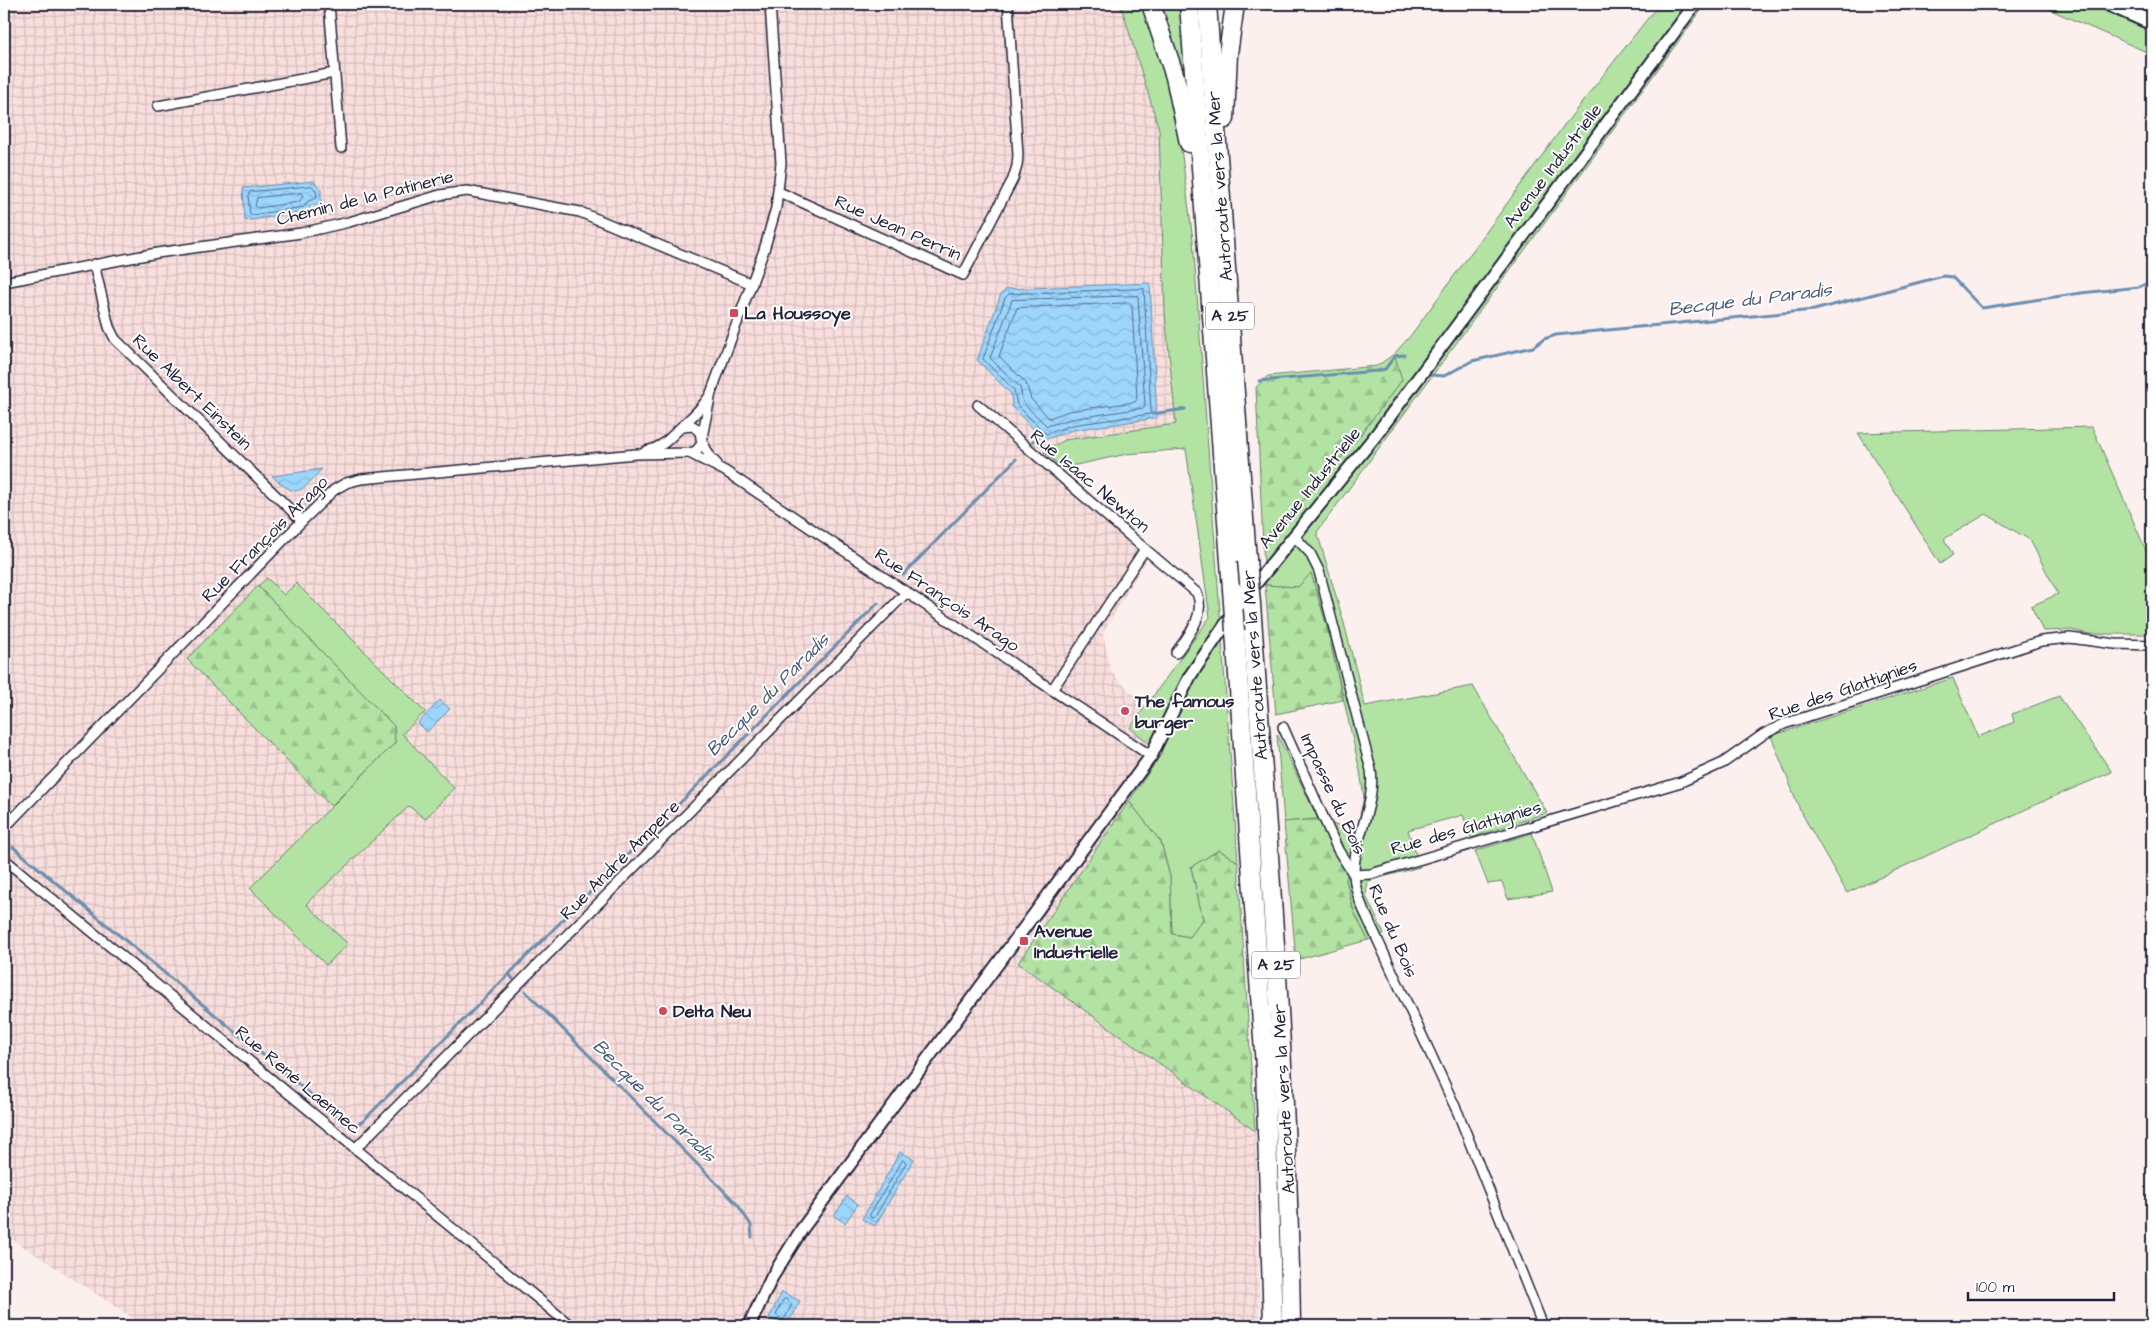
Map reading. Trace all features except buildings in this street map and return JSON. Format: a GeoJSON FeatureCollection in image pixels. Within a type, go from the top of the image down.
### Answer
{"type":"FeatureCollection","features":[{"type":"Feature","properties":{"kind":"highway"},"geometry":{"type":"LineString","coordinates":[[1151,4],[1166,43],[1182,103],[1206,236]]}},
{"type":"Feature","properties":{"kind":"highway","name":"A 25"},"geometry":{"type":"LineString","coordinates":[[1189,4],[1265,1067],[1274,1326]]}},
{"type":"Feature","properties":{"kind":"highway","name":"Autoroute vers la Mer"},"geometry":{"type":"LineString","coordinates":[[1207,4],[1281,1039],[1289,1209],[1291,1326]]}},
{"type":"Feature","properties":{"kind":"highway"},"geometry":{"type":"LineString","coordinates":[[1219,168],[1226,151],[1228,62],[1235,4]]}},
{"type":"Feature","properties":{"kind":"main road"},"geometry":{"type":"LineString","coordinates":[[2111,4],[2152,22]]}},
{"type":"Feature","properties":{"kind":"street"},"geometry":{"type":"LineString","coordinates":[[329,4],[341,148]]}},
{"type":"Feature","properties":{"kind":"street"},"geometry":{"type":"LineString","coordinates":[[702,439],[699,430],[693,426],[679,430],[675,443],[678,449],[687,453],[698,450],[702,439],[711,394],[772,227],[779,192],[781,146],[770,4]]}},
{"type":"Feature","properties":{"kind":"street","name":"Rue Jean Perrin"},"geometry":{"type":"LineString","coordinates":[[779,192],[963,276],[1013,179],[1017,166],[1018,155],[1008,4]]}},
{"type":"Feature","properties":{"kind":"street","name":"Avenue Industrielle"},"geometry":{"type":"LineString","coordinates":[[750,1326],[772,1277],[802,1230],[1151,756],[1185,685],[1202,656],[1240,603],[1382,428],[1695,4]]}},
{"type":"Feature","properties":{"kind":"street"},"geometry":{"type":"LineString","coordinates":[[158,106],[334,73]]}},
{"type":"Feature","properties":{"kind":"street","name":"Chemin de la Patinerie"},"geometry":{"type":"LineString","coordinates":[[4,282],[157,253],[296,234],[349,222],[440,195],[472,191],[580,212],[752,284]]}},
{"type":"Feature","properties":{"kind":"street","name":"Rue Albert Einstein"},"geometry":{"type":"LineString","coordinates":[[94,264],[109,328],[115,339],[302,522]]}},
{"type":"Feature","properties":{"kind":"street","name":"Rue François Arago"},"geometry":{"type":"LineString","coordinates":[[636,454],[660,446],[692,418],[711,394]]}},
{"type":"Feature","properties":{"kind":"street","name":"Rue Isaac Newton"},"geometry":{"type":"LineString","coordinates":[[978,405],[1145,549],[1052,690]]}},
{"type":"Feature","properties":{"kind":"street","name":"Rue François Arago"},"geometry":{"type":"LineString","coordinates":[[702,439],[710,457],[724,471]]}},
{"type":"Feature","properties":{"kind":"street","name":"Rue François Arago"},"geometry":{"type":"LineString","coordinates":[[4,828],[334,490],[352,480],[636,454],[687,453],[724,471],[1151,756]]}},
{"type":"Feature","properties":{"kind":"street","name":"Rue du Bois"},"geometry":{"type":"LineString","coordinates":[[1294,536],[1310,553],[1319,572],[1371,770],[1371,795],[1354,875],[1363,908],[1458,1113],[1544,1326]]}},
{"type":"Feature","properties":{"kind":"street"},"geometry":{"type":"LineString","coordinates":[[1145,549],[1197,593],[1200,602],[1199,616],[1191,632],[1176,653]]}},
{"type":"Feature","properties":{"kind":"street","name":"Rue André Ampere"},"geometry":{"type":"LineString","coordinates":[[355,1149],[907,592]]}},
{"type":"Feature","properties":{"kind":"street","name":"Rue des Glattignies"},"geometry":{"type":"LineString","coordinates":[[1354,875],[1370,874],[1681,782],[1723,764],[1764,734],[1784,724],[2041,641],[2064,637],[2115,644],[2152,645]]}},
{"type":"Feature","properties":{"kind":"street","name":"Impasse du Bois"},"geometry":{"type":"LineString","coordinates":[[1283,726],[1338,850],[1354,875]]}},
{"type":"Feature","properties":{"kind":"street","name":"Rue René Laennec"},"geometry":{"type":"LineString","coordinates":[[4,859],[571,1326]]}},
{"type":"Feature","properties":{"kind":"shaded area"},"geometry":{"type":"Polygon","coordinates":[[[4,4],[1119,4],[1159,129],[1165,312],[1176,425],[1065,440],[1045,453],[1152,550],[1103,633],[1111,672],[1145,706],[1130,728],[1162,753],[1018,963],[1255,1131],[1260,1326],[145,1326],[4,1234],[4,4]]]}},
{"type":"Feature","properties":{"kind":"green space"},"geometry":{"type":"Polygon","coordinates":[[[1119,4],[1180,4],[1186,78],[1183,80],[1180,141],[1193,240],[1238,862],[1219,850],[1191,867],[1203,919],[1190,937],[1172,934],[1170,877],[1161,842],[1129,801],[1162,753],[1130,728],[1210,617],[1186,449],[1127,454],[1062,468],[1044,452],[1065,440],[1176,424],[1165,312],[1159,129],[1119,4]]]}},
{"type":"Feature","properties":{"kind":"green space"},"geometry":{"type":"Polygon","coordinates":[[[1659,4],[1706,4],[1317,532],[1344,623],[1365,706],[1473,686],[1547,813],[1471,838],[1463,815],[1408,830],[1420,867],[1368,881],[1366,896],[1384,934],[1368,940],[1354,912],[1346,880],[1364,797],[1360,771],[1327,627],[1311,574],[1298,587],[1265,585],[1263,546],[1358,438],[1402,380],[1394,354],[1411,335],[1565,124],[1659,4]]]}},
{"type":"Feature","properties":{"kind":"green space"},"geometry":{"type":"Polygon","coordinates":[[[2037,4],[2152,4],[2152,54],[2142,50],[2037,4]]]}},
{"type":"Feature","properties":{"kind":"green space"},"geometry":{"type":"Polygon","coordinates":[[[1394,354],[1402,380],[1358,438],[1263,546],[1256,387],[1268,376],[1377,366],[1394,354]]]}},
{"type":"Feature","properties":{"kind":"green space"},"geometry":{"type":"Polygon","coordinates":[[[2092,427],[2152,564],[2152,634],[2088,634],[2072,630],[2043,631],[2031,606],[2058,594],[2030,540],[1986,514],[1944,539],[1953,555],[1940,564],[1858,433],[2092,427]]]}},
{"type":"Feature","properties":{"kind":"green space"},"geometry":{"type":"Polygon","coordinates":[[[1311,573],[1327,627],[1343,700],[1276,714],[1265,585],[1298,587],[1311,573]]]}},
{"type":"Feature","properties":{"kind":"green space"},"geometry":{"type":"Polygon","coordinates":[[[267,578],[284,595],[296,583],[425,712],[402,734],[454,788],[425,819],[409,806],[306,904],[348,944],[326,965],[250,888],[395,743],[394,726],[258,586],[267,578]]]}},
{"type":"Feature","properties":{"kind":"green space"},"geometry":{"type":"Polygon","coordinates":[[[258,586],[394,726],[395,743],[331,806],[187,659],[258,586]]]}},
{"type":"Feature","properties":{"kind":"green space"},"geometry":{"type":"Polygon","coordinates":[[[1953,678],[1978,737],[2014,722],[2012,714],[2059,696],[2112,772],[2048,799],[1847,893],[1800,810],[1771,736],[1953,678]]]}},
{"type":"Feature","properties":{"kind":"green space"},"geometry":{"type":"Polygon","coordinates":[[[1277,734],[1318,819],[1284,822],[1277,734]]]}},
{"type":"Feature","properties":{"kind":"green space"},"geometry":{"type":"Polygon","coordinates":[[[1129,801],[1161,842],[1170,877],[1172,934],[1190,937],[1203,919],[1191,867],[1219,850],[1238,862],[1255,1131],[1018,963],[1129,801]]]}},
{"type":"Feature","properties":{"kind":"green space"},"geometry":{"type":"Polygon","coordinates":[[[1318,819],[1355,832],[1346,880],[1354,912],[1368,940],[1296,960],[1284,822],[1318,819]]]}},
{"type":"Feature","properties":{"kind":"green space"},"geometry":{"type":"Polygon","coordinates":[[[1532,833],[1552,892],[1508,899],[1502,882],[1488,884],[1475,851],[1532,833]]]}},
{"type":"Feature","properties":{"kind":"water"},"geometry":{"type":"Polygon","coordinates":[[[314,181],[321,190],[321,205],[310,205],[310,211],[245,221],[243,188],[314,181]]]}},
{"type":"Feature","properties":{"kind":"water"},"geometry":{"type":"Polygon","coordinates":[[[1150,283],[1157,418],[1073,430],[1044,440],[1012,407],[1011,394],[977,360],[1001,294],[1007,289],[1150,283]]]}},
{"type":"Feature","properties":{"kind":"water"},"geometry":{"type":"Polygon","coordinates":[[[322,469],[303,488],[294,491],[281,484],[272,476],[322,469]]]}},
{"type":"Feature","properties":{"kind":"water"},"geometry":{"type":"Polygon","coordinates":[[[440,700],[450,709],[427,732],[418,723],[440,700]]]}},
{"type":"Feature","properties":{"kind":"water"},"geometry":{"type":"Polygon","coordinates":[[[900,1152],[914,1159],[875,1226],[862,1219],[900,1152]]]}},
{"type":"Feature","properties":{"kind":"water"},"geometry":{"type":"Polygon","coordinates":[[[847,1196],[858,1204],[845,1223],[834,1216],[847,1196]]]}},
{"type":"Feature","properties":{"kind":"water"},"geometry":{"type":"Polygon","coordinates":[[[782,1292],[800,1301],[787,1326],[769,1318],[782,1292]]]}},
{"type":"Feature","properties":{"kind":"waterway","name":"Becque du Paradis"},"geometry":{"type":"LineString","coordinates":[[1431,375],[1444,376],[1472,361],[1533,347],[1544,339],[1556,335],[1814,310],[1943,276],[1952,277],[1982,308],[2081,293],[2139,287],[2152,281]]}},
{"type":"Feature","properties":{"kind":"waterway","name":"Becque du Paradis"},"geometry":{"type":"LineString","coordinates":[[1259,381],[1377,371],[1385,369],[1395,356],[1404,355]]}},
{"type":"Feature","properties":{"kind":"waterway","name":"Becque du Paradis"},"geometry":{"type":"LineString","coordinates":[[1152,414],[1185,409]]}},
{"type":"Feature","properties":{"kind":"waterway","name":"Becque du Paradis"},"geometry":{"type":"LineString","coordinates":[[1032,442],[1043,433]]}},
{"type":"Feature","properties":{"kind":"waterway","name":"Becque du Paradis"},"geometry":{"type":"LineString","coordinates":[[903,575],[1016,459]]}},
{"type":"Feature","properties":{"kind":"waterway","name":"Becque du Paradis"},"geometry":{"type":"LineString","coordinates":[[677,806],[878,603]]}},
{"type":"Feature","properties":{"kind":"waterway","name":"Becque du Paradis"},"geometry":{"type":"LineString","coordinates":[[513,979],[509,974],[665,817]]}},
{"type":"Feature","properties":{"kind":"waterway"},"geometry":{"type":"LineString","coordinates":[[13,847],[345,1123],[354,1125],[362,1122],[509,974]]}},
{"type":"Feature","properties":{"kind":"waterway","name":"Becque du Paradis"},"geometry":{"type":"LineString","coordinates":[[525,991],[737,1204],[751,1225],[752,1237]]}},
{"type":"Feature","properties":{"kind":"place","name":"La Houssoye"},"geometry":{"type":"Point","coordinates":[734,313]}},
{"type":"Feature","properties":{"kind":"place","name":"The famous burger"},"geometry":{"type":"Point","coordinates":[1125,711]}},
{"type":"Feature","properties":{"kind":"place","name":"Avenue Industrielle"},"geometry":{"type":"Point","coordinates":[1024,941]}},
{"type":"Feature","properties":{"kind":"place","name":"Delta Neu"},"geometry":{"type":"Point","coordinates":[663,1011]}}]}
